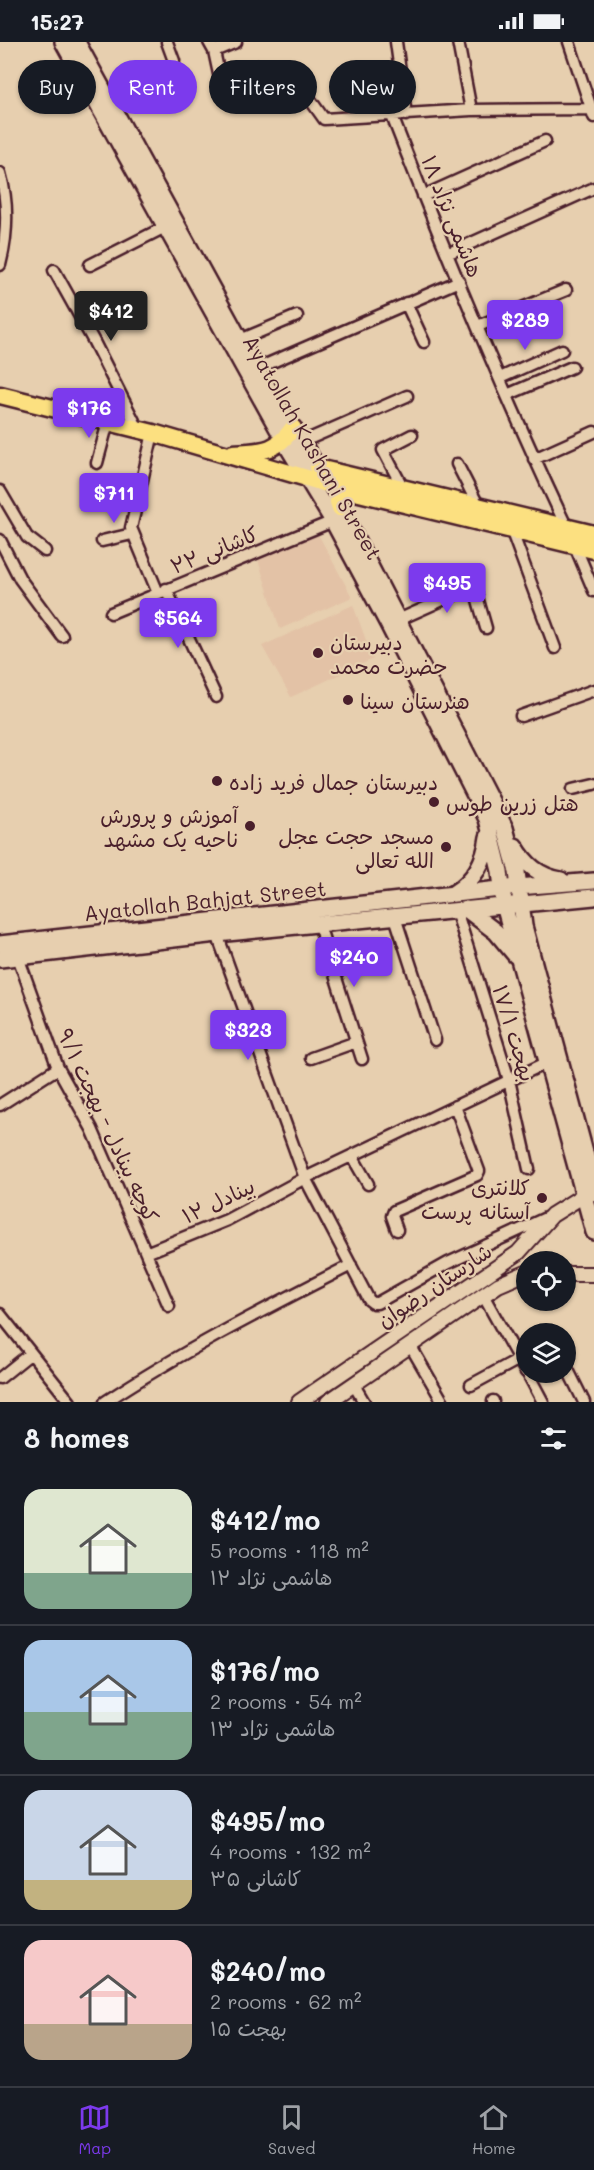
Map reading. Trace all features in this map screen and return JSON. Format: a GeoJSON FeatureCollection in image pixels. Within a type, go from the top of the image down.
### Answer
{"type":"FeatureCollection","features":[{"type":"Feature","properties":{"kind":"main road","name":"Ayatollah Kashani Street"},"geometry":{"type":"LineString","coordinates":[[63,42],[165,227],[295,440],[398,620],[505,828],[517,872],[511,896],[519,959],[548,1062],[591,1191]]}},
{"type":"Feature","properties":{"kind":"main road","name":"Ayatollah Kashani Street"},"geometry":{"type":"LineString","coordinates":[[76,42],[240,340],[252,371],[295,440]]}},
{"type":"Feature","properties":{"kind":"main road"},"geometry":{"type":"LineString","coordinates":[[0,395],[146,431],[223,454],[404,490],[594,534]]}},
{"type":"Feature","properties":{"kind":"main road"},"geometry":{"type":"LineString","coordinates":[[223,454],[275,447],[286,438],[295,440]]}},
{"type":"Feature","properties":{"kind":"main road"},"geometry":{"type":"LineString","coordinates":[[313,473],[329,485],[512,532],[594,550]]}},
{"type":"Feature","properties":{"kind":"main road","name":"Ayatollah Kashani Street"},"geometry":{"type":"LineString","coordinates":[[329,485],[337,514],[388,624],[487,819],[500,872],[527,937],[591,1191],[594,1232]]}},
{"type":"Feature","properties":{"kind":"main road"},"geometry":{"type":"LineString","coordinates":[[337,514],[339,498],[351,491]]}},
{"type":"Feature","properties":{"kind":"main road"},"geometry":{"type":"LineString","coordinates":[[454,894],[477,873],[486,852],[487,819]]}},
{"type":"Feature","properties":{"kind":"main road"},"geometry":{"type":"LineString","coordinates":[[505,828],[525,862],[536,872],[550,878],[588,881]]}},
{"type":"Feature","properties":{"kind":"main road","name":"Ayatollah Bahjat Street"},"geometry":{"type":"LineString","coordinates":[[0,959],[217,934],[461,910],[511,896],[588,881]]}},
{"type":"Feature","properties":{"kind":"main road","name":"Ayatollah Bahjat Street"},"geometry":{"type":"LineString","coordinates":[[0,944],[454,894],[594,897]]}},
{"type":"Feature","properties":{"kind":"main road"},"geometry":{"type":"LineString","coordinates":[[461,910],[496,932],[519,959]]}},
{"type":"Feature","properties":{"kind":"street"},"geometry":{"type":"LineString","coordinates":[[167,42],[174,60]]}},
{"type":"Feature","properties":{"kind":"street"},"geometry":{"type":"LineString","coordinates":[[211,46],[236,42]]}},
{"type":"Feature","properties":{"kind":"street"},"geometry":{"type":"LineString","coordinates":[[396,42],[406,115]]}},
{"type":"Feature","properties":{"kind":"street"},"geometry":{"type":"LineString","coordinates":[[459,42],[471,110]]}},
{"type":"Feature","properties":{"kind":"street"},"geometry":{"type":"LineString","coordinates":[[317,109],[324,119],[471,110],[592,113],[569,42]]}},
{"type":"Feature","properties":{"kind":"street","name":"هاشمی نژاد ۱۸"},"geometry":{"type":"LineString","coordinates":[[392,116],[447,254],[534,459],[567,528]]}},
{"type":"Feature","properties":{"kind":"street"},"geometry":{"type":"LineString","coordinates":[[423,196],[545,141]]}},
{"type":"Feature","properties":{"kind":"street"},"geometry":{"type":"LineString","coordinates":[[0,173],[7,218],[6,241],[0,265]]}},
{"type":"Feature","properties":{"kind":"street"},"geometry":{"type":"LineString","coordinates":[[447,254],[594,188]]}},
{"type":"Feature","properties":{"kind":"street"},"geometry":{"type":"LineString","coordinates":[[90,265],[165,227]]}},
{"type":"Feature","properties":{"kind":"street"},"geometry":{"type":"LineString","coordinates":[[54,270],[146,431],[131,523],[132,534],[216,697]]}},
{"type":"Feature","properties":{"kind":"street"},"geometry":{"type":"LineString","coordinates":[[252,371],[459,280]]}},
{"type":"Feature","properties":{"kind":"street"},"geometry":{"type":"LineString","coordinates":[[478,326],[566,290]]}},
{"type":"Feature","properties":{"kind":"street"},"geometry":{"type":"LineString","coordinates":[[406,303],[424,342]]}},
{"type":"Feature","properties":{"kind":"street"},"geometry":{"type":"LineString","coordinates":[[240,340],[297,316]]}},
{"type":"Feature","properties":{"kind":"street"},"geometry":{"type":"LineString","coordinates":[[500,378],[562,350]]}},
{"type":"Feature","properties":{"kind":"street"},"geometry":{"type":"LineString","coordinates":[[507,395],[572,367]]}},
{"type":"Feature","properties":{"kind":"street"},"geometry":{"type":"LineString","coordinates":[[295,440],[407,396]]}},
{"type":"Feature","properties":{"kind":"street"},"geometry":{"type":"LineString","coordinates":[[97,463],[108,422]]}},
{"type":"Feature","properties":{"kind":"street"},"geometry":{"type":"LineString","coordinates":[[534,459],[594,432]]}},
{"type":"Feature","properties":{"kind":"street"},"geometry":{"type":"LineString","coordinates":[[404,490],[383,450],[411,435]]}},
{"type":"Feature","properties":{"kind":"street"},"geometry":{"type":"LineString","coordinates":[[457,464],[479,507]]}},
{"type":"Feature","properties":{"kind":"street"},"geometry":{"type":"LineString","coordinates":[[0,491],[5,512],[27,537],[45,551]]}},
{"type":"Feature","properties":{"kind":"street","name":"کاشانی ۲۲"},"geometry":{"type":"LineString","coordinates":[[111,613],[337,514]]}},
{"type":"Feature","properties":{"kind":"street"},"geometry":{"type":"LineString","coordinates":[[512,532],[555,648]]}},
{"type":"Feature","properties":{"kind":"street"},"geometry":{"type":"LineString","coordinates":[[102,541],[132,534]]}},
{"type":"Feature","properties":{"kind":"street"},"geometry":{"type":"LineString","coordinates":[[0,540],[20,579],[62,636]]}},
{"type":"Feature","properties":{"kind":"street"},"geometry":{"type":"LineString","coordinates":[[575,546],[594,591]]}},
{"type":"Feature","properties":{"kind":"street"},"geometry":{"type":"LineString","coordinates":[[398,620],[474,586],[486,628]]}},
{"type":"Feature","properties":{"kind":"street"},"geometry":{"type":"LineString","coordinates":[[521,716],[594,690]]}},
{"type":"Feature","properties":{"kind":"street"},"geometry":{"type":"LineString","coordinates":[[573,789],[594,784]]}},
{"type":"Feature","properties":{"kind":"street","name":"بهجت ۱۷/۱"},"geometry":{"type":"LineString","coordinates":[[461,910],[509,1080],[529,1169]]}},
{"type":"Feature","properties":{"kind":"street"},"geometry":{"type":"LineString","coordinates":[[395,917],[435,1040]]}},
{"type":"Feature","properties":{"kind":"street"},"geometry":{"type":"LineString","coordinates":[[319,925],[362,1059]]}},
{"type":"Feature","properties":{"kind":"street"},"geometry":{"type":"LineString","coordinates":[[217,934],[305,1178],[369,1300],[377,1303],[448,1263],[552,1215]]}},
{"type":"Feature","properties":{"kind":"street","name":"کوچه بینادل - بهجت ۹/۱"},"geometry":{"type":"LineString","coordinates":[[18,957],[58,1068],[92,1129],[169,1306]]}},
{"type":"Feature","properties":{"kind":"street"},"geometry":{"type":"LineString","coordinates":[[311,1058],[356,1042]]}},
{"type":"Feature","properties":{"kind":"street","name":"بینادل ۱۲"},"geometry":{"type":"LineString","coordinates":[[146,1253],[227,1220],[305,1178],[548,1062]]}},
{"type":"Feature","properties":{"kind":"street"},"geometry":{"type":"LineString","coordinates":[[0,1105],[58,1068]]}},
{"type":"Feature","properties":{"kind":"street"},"geometry":{"type":"LineString","coordinates":[[398,1230],[392,1216],[394,1211],[477,1175],[479,1171],[455,1106]]}},
{"type":"Feature","properties":{"kind":"street"},"geometry":{"type":"LineString","coordinates":[[352,1156],[368,1184]]}},
{"type":"Feature","properties":{"kind":"street","name":"شارستان رضوان"},"geometry":{"type":"LineString","coordinates":[[299,1402],[518,1253],[552,1215],[591,1191]]}},
{"type":"Feature","properties":{"kind":"street"},"geometry":{"type":"LineString","coordinates":[[105,1402],[224,1329],[351,1265]]}},
{"type":"Feature","properties":{"kind":"street"},"geometry":{"type":"LineString","coordinates":[[576,1274],[594,1274]]}},
{"type":"Feature","properties":{"kind":"street","name":"شارستان رضوان"},"geometry":{"type":"LineString","coordinates":[[328,1402],[498,1285],[516,1277]]}},
{"type":"Feature","properties":{"kind":"street"},"geometry":{"type":"LineString","coordinates":[[483,1295],[516,1354]]}},
{"type":"Feature","properties":{"kind":"street"},"geometry":{"type":"LineString","coordinates":[[0,1314],[69,1402]]}},
{"type":"Feature","properties":{"kind":"street"},"geometry":{"type":"LineString","coordinates":[[410,1345],[443,1402]]}},
{"type":"Feature","properties":{"kind":"street"},"geometry":{"type":"LineString","coordinates":[[0,1378],[31,1353]]}},
{"type":"Feature","properties":{"kind":"street"},"geometry":{"type":"LineString","coordinates":[[471,1384],[516,1361]]}},
{"type":"Feature","properties":{"kind":"street"},"geometry":{"type":"LineString","coordinates":[[533,1383],[543,1402]]}},
{"type":"Feature","properties":{"kind":"street"},"geometry":{"type":"LineString","coordinates":[[574,1383],[584,1402]]}},
{"type":"Feature","properties":{"kind":"street"},"geometry":{"type":"LineString","coordinates":[[354,1385],[364,1402]]}},
{"type":"Feature","properties":{"kind":"shaded area"},"geometry":{"type":"Polygon","coordinates":[[[318,534],[352,597],[280,629],[258,560],[318,534]]]}},
{"type":"Feature","properties":{"kind":"shaded area","name":"دبیرستان حضرت محمد"},"geometry":{"type":"Polygon","coordinates":[[[353,605],[373,659],[291,697],[262,646],[353,605]]]}},
{"type":"Feature","properties":{"kind":"place","name":"دبیرستان حضرت محمد"},"geometry":{"type":"Point","coordinates":[318,653]}},
{"type":"Feature","properties":{"kind":"place","name":"هنرستان سینا"},"geometry":{"type":"Point","coordinates":[348,700]}},
{"type":"Feature","properties":{"kind":"place","name":"دبیرستان جمال فرید زاده"},"geometry":{"type":"Point","coordinates":[217,781]}},
{"type":"Feature","properties":{"kind":"place","name":"هتل زرین طوس"},"geometry":{"type":"Point","coordinates":[434,802]}},
{"type":"Feature","properties":{"kind":"place","name":"آموزش و پرورش ناحیه یک مشهد"},"geometry":{"type":"Point","coordinates":[250,826]}},
{"type":"Feature","properties":{"kind":"place","name":"مسجد حجت عجل الله تعالی"},"geometry":{"type":"Point","coordinates":[446,847]}},
{"type":"Feature","properties":{"kind":"place","name":"کلانتری آستانه پرست"},"geometry":{"type":"Point","coordinates":[542,1198]}}]}
